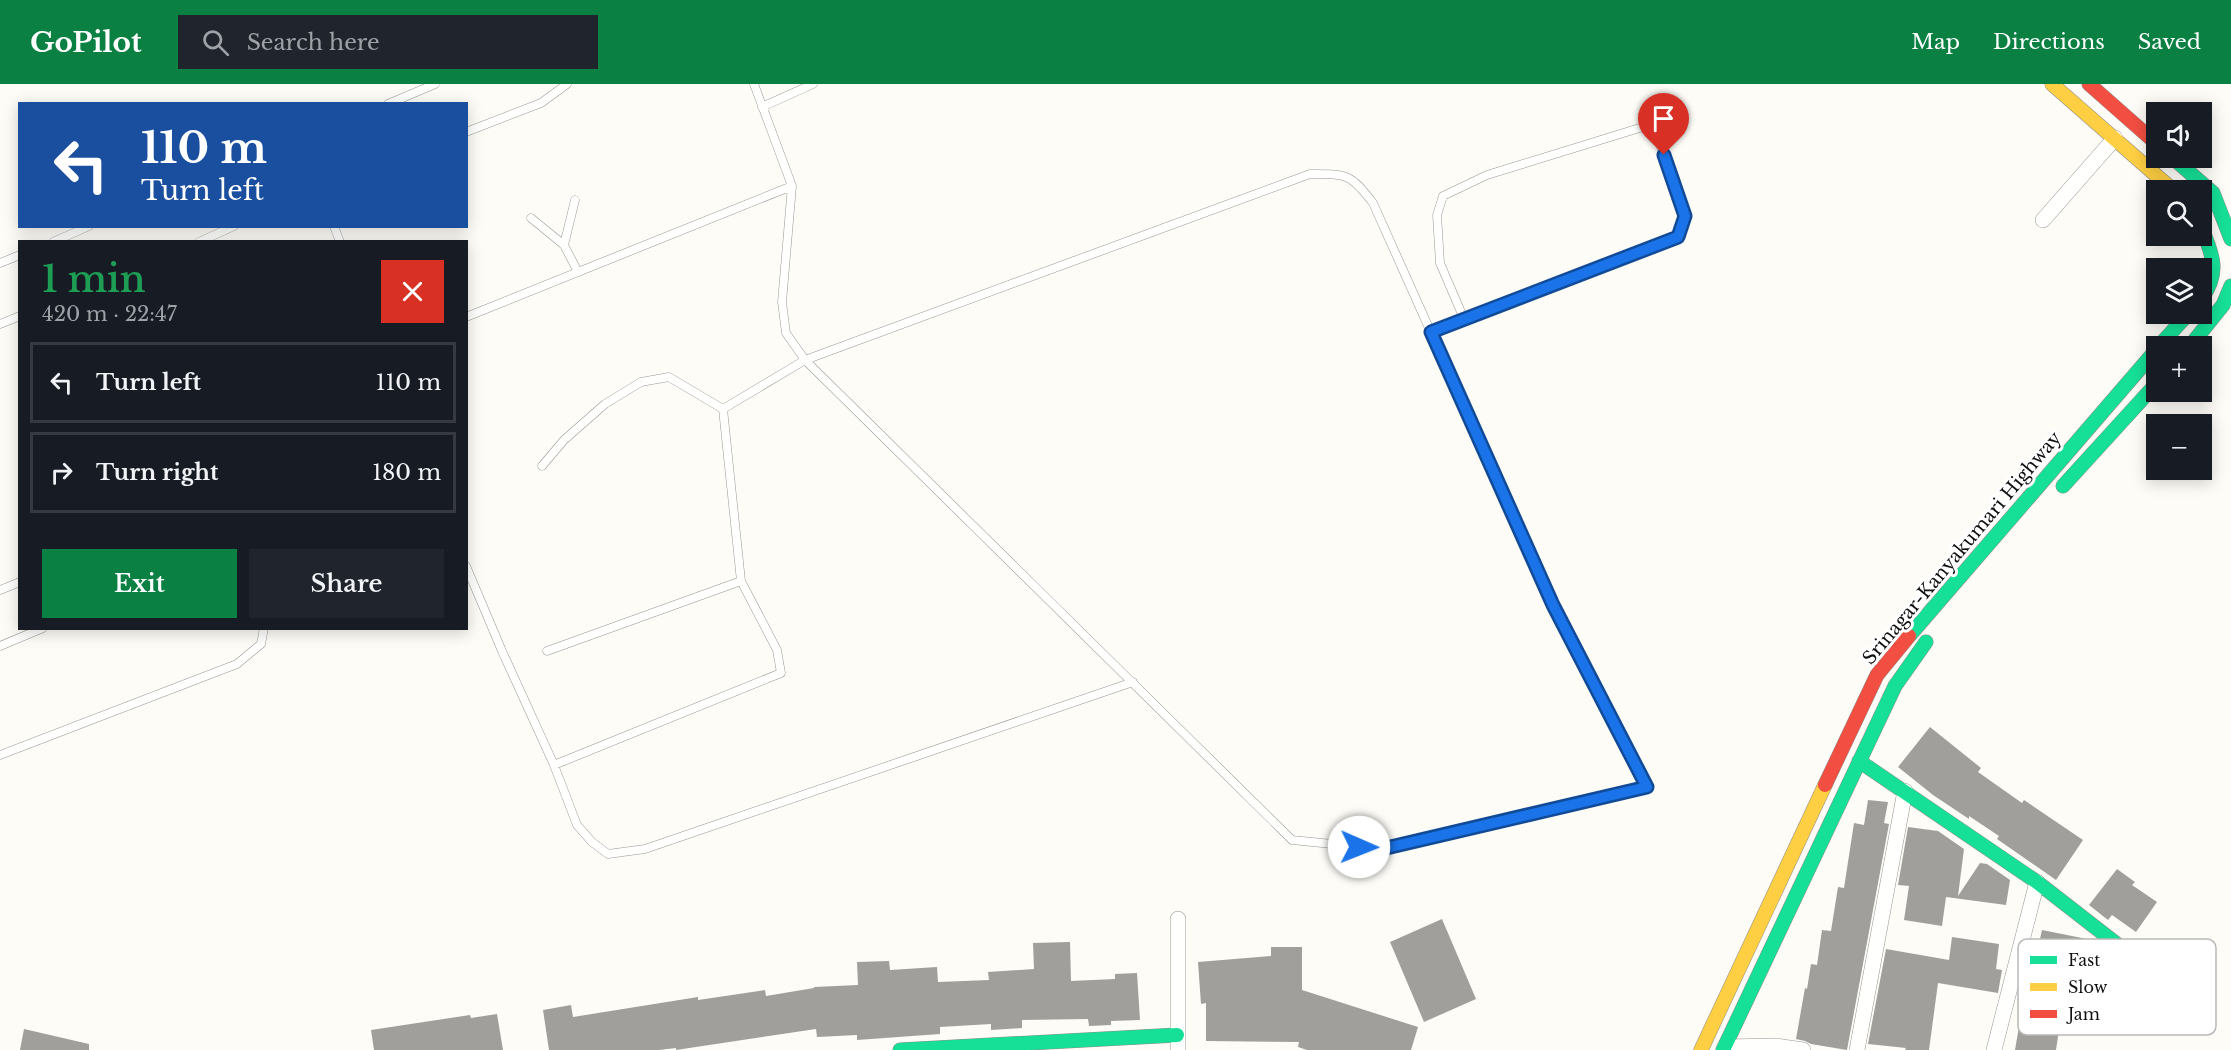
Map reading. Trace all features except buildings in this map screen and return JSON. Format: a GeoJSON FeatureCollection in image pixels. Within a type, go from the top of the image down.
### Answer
{"type":"FeatureCollection","features":[{"type":"Feature","properties":{"kind":"main road"},"geometry":{"type":"LineString","coordinates":[[2052,84],[2162,180]]}},
{"type":"Feature","properties":{"kind":"main road"},"geometry":{"type":"LineString","coordinates":[[2089,84],[2146,134]]}},
{"type":"Feature","properties":{"kind":"main road"},"geometry":{"type":"LineString","coordinates":[[2184,168],[2214,194],[2231,239]]}},
{"type":"Feature","properties":{"kind":"main road"},"geometry":{"type":"LineString","coordinates":[[2210,246],[2214,256],[2212,278]]}},
{"type":"Feature","properties":{"kind":"main road"},"geometry":{"type":"LineString","coordinates":[[2198,336],[2223,304],[2231,286]]}},
{"type":"Feature","properties":{"kind":"main road","name":"Srinagar-Kanyakumari Highway"},"geometry":{"type":"LineString","coordinates":[[2169,336],[2179,324]]}},
{"type":"Feature","properties":{"kind":"main road","name":"Srinagar-Kanyakumari Highway"},"geometry":{"type":"LineString","coordinates":[[1701,1050],[1876,675],[2146,362]]}},
{"type":"Feature","properties":{"kind":"main road","name":"Srinagar-Kanyakumari Highway"},"geometry":{"type":"LineString","coordinates":[[2054,496],[2146,395]]}},
{"type":"Feature","properties":{"kind":"main road","name":"Srinagar-Kanyakumari Highway"},"geometry":{"type":"LineString","coordinates":[[1724,1048],[1895,686],[1933,635]]}},
{"type":"Feature","properties":{"kind":"main road"},"geometry":{"type":"LineString","coordinates":[[1859,761],[2037,882],[2110,939]]}},
{"type":"Feature","properties":{"kind":"main road"},"geometry":{"type":"LineString","coordinates":[[900,1050],[1178,1043]]}},
{"type":"Feature","properties":{"kind":"street"},"geometry":{"type":"LineString","coordinates":[[2043,220],[2115,138]]}},
{"type":"Feature","properties":{"kind":"street"},"geometry":{"type":"LineString","coordinates":[[1857,1050],[1905,791]]}},
{"type":"Feature","properties":{"kind":"street"},"geometry":{"type":"LineString","coordinates":[[2022,939],[2037,882]]}},
{"type":"Feature","properties":{"kind":"street"},"geometry":{"type":"LineString","coordinates":[[1178,919],[1178,1043]]}},
{"type":"Feature","properties":{"kind":"street"},"geometry":{"type":"LineString","coordinates":[[1994,1050],[2018,956]]}},
{"type":"Feature","properties":{"kind":"street"},"geometry":{"type":"LineString","coordinates":[[1724,1048],[1803,1050]]}},
{"type":"Feature","properties":{"kind":"lane"},"geometry":{"type":"LineString","coordinates":[[393,102],[435,84]]}},
{"type":"Feature","properties":{"kind":"lane"},"geometry":{"type":"LineString","coordinates":[[468,131],[541,103],[567,84]]}},
{"type":"Feature","properties":{"kind":"lane"},"geometry":{"type":"LineString","coordinates":[[723,409],[805,360],[1310,174],[1343,174],[1358,184],[1373,204],[1553,605],[1647,787],[1382,849],[1292,840],[805,360],[786,333],[782,302],[792,186],[754,84]]}},
{"type":"Feature","properties":{"kind":"lane"},"geometry":{"type":"LineString","coordinates":[[762,106],[813,84]]}},
{"type":"Feature","properties":{"kind":"lane"},"geometry":{"type":"LineString","coordinates":[[1431,332],[1678,237],[1685,216],[1657,135],[1646,126],[1486,175],[1443,196],[1437,215],[1440,263],[1464,319]]}},
{"type":"Feature","properties":{"kind":"lane"},"geometry":{"type":"LineString","coordinates":[[468,316],[792,186]]}},
{"type":"Feature","properties":{"kind":"lane"},"geometry":{"type":"LineString","coordinates":[[564,244],[575,200]]}},
{"type":"Feature","properties":{"kind":"lane"},"geometry":{"type":"LineString","coordinates":[[531,218],[564,244],[578,272]]}},
{"type":"Feature","properties":{"kind":"lane"},"geometry":{"type":"LineString","coordinates":[[58,240],[84,228]]}},
{"type":"Feature","properties":{"kind":"lane"},"geometry":{"type":"LineString","coordinates":[[203,240],[230,228]]}},
{"type":"Feature","properties":{"kind":"lane"},"geometry":{"type":"LineString","coordinates":[[0,263],[18,256]]}},
{"type":"Feature","properties":{"kind":"lane"},"geometry":{"type":"LineString","coordinates":[[0,324],[18,317]]}},
{"type":"Feature","properties":{"kind":"lane"},"geometry":{"type":"LineString","coordinates":[[542,466],[564,440],[605,404],[641,382],[669,377],[723,409]]}},
{"type":"Feature","properties":{"kind":"lane"},"geometry":{"type":"LineString","coordinates":[[554,765],[782,673],[777,650],[741,581],[723,409]]}},
{"type":"Feature","properties":{"kind":"lane"},"geometry":{"type":"LineString","coordinates":[[468,571],[578,825],[592,842],[608,854],[645,849],[1132,682]]}},
{"type":"Feature","properties":{"kind":"lane"},"geometry":{"type":"LineString","coordinates":[[547,651],[741,581]]}},
{"type":"Feature","properties":{"kind":"lane"},"geometry":{"type":"LineString","coordinates":[[0,590],[18,583]]}},
{"type":"Feature","properties":{"kind":"lane"},"geometry":{"type":"LineString","coordinates":[[0,646],[38,630]]}},
{"type":"Feature","properties":{"kind":"lane"},"geometry":{"type":"LineString","coordinates":[[0,755],[237,664],[261,644],[264,630]]}},
{"type":"Feature","properties":{"kind":"traffic: fast"},"geometry":{"type":"LineString","coordinates":[[2184,168],[2213,193],[2231,239]]}},
{"type":"Feature","properties":{"kind":"traffic: fast"},"geometry":{"type":"LineString","coordinates":[[2209,246],[2213,264],[2212,276]]}},
{"type":"Feature","properties":{"kind":"traffic: fast"},"geometry":{"type":"LineString","coordinates":[[2198,336],[2223,305],[2231,286]]}},
{"type":"Feature","properties":{"kind":"traffic: fast"},"geometry":{"type":"LineString","coordinates":[[2168,336],[2179,324]]}},
{"type":"Feature","properties":{"kind":"traffic: fast"},"geometry":{"type":"LineString","coordinates":[[1909,636],[2146,362]]}},
{"type":"Feature","properties":{"kind":"traffic: fast"},"geometry":{"type":"LineString","coordinates":[[2063,486],[2146,395]]}},
{"type":"Feature","properties":{"kind":"traffic: fast"},"geometry":{"type":"LineString","coordinates":[[1723,1050],[1895,686],[1926,642]]}},
{"type":"Feature","properties":{"kind":"traffic: fast"},"geometry":{"type":"LineString","coordinates":[[1859,761],[2037,882],[2110,939]]}},
{"type":"Feature","properties":{"kind":"traffic: fast"},"geometry":{"type":"LineString","coordinates":[[900,1050],[1177,1035]]}},
{"type":"Feature","properties":{"kind":"traffic: slow"},"geometry":{"type":"LineString","coordinates":[[2052,84],[2162,180]]}},
{"type":"Feature","properties":{"kind":"traffic: slow"},"geometry":{"type":"LineString","coordinates":[[1701,1050],[1825,785]]}},
{"type":"Feature","properties":{"kind":"traffic: jam"},"geometry":{"type":"LineString","coordinates":[[2089,84],[2146,134]]}},
{"type":"Feature","properties":{"kind":"traffic: jam"},"geometry":{"type":"LineString","coordinates":[[1825,785],[1877,675],[1909,636]]}},
{"type":"Feature","properties":{"kind":"route"},"geometry":{"type":"LineString","coordinates":[[1359,847],[1382,849],[1647,787],[1553,605],[1431,332],[1678,237],[1685,216],[1664,155]]}}]}
